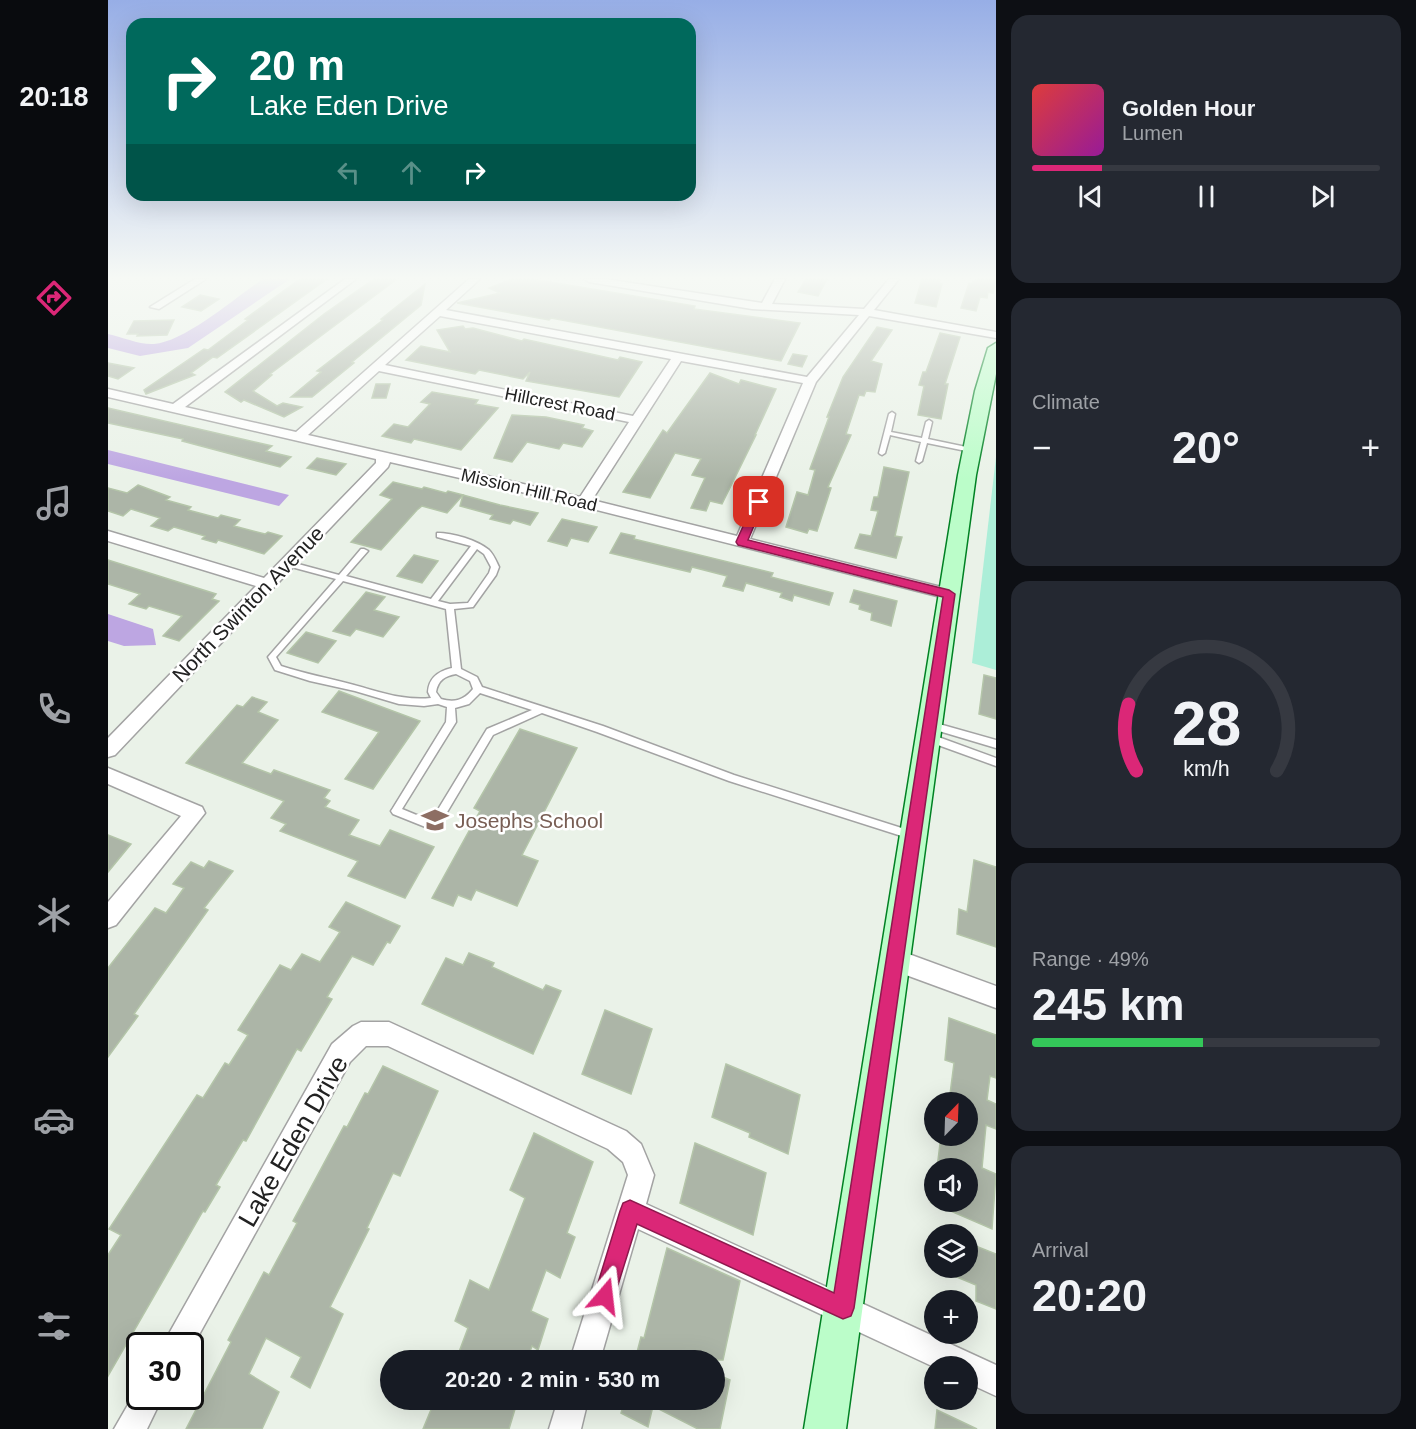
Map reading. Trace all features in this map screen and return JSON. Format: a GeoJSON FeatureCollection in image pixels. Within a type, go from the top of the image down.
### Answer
{"type":"FeatureCollection","features":[{"type":"Feature","properties":{"kind":"street"},"geometry":{"type":"LineString","coordinates":[[176,408],[261,346]]}},
{"type":"Feature","properties":{"kind":"street"},"geometry":{"type":"LineString","coordinates":[[299,436],[400,346]]}},
{"type":"Feature","properties":{"kind":"street"},"geometry":{"type":"LineString","coordinates":[[627,346],[810,381]]}},
{"type":"Feature","properties":{"kind":"street"},"geometry":{"type":"LineString","coordinates":[[742,542],[810,381],[839,346]]}},
{"type":"Feature","properties":{"kind":"street"},"geometry":{"type":"LineString","coordinates":[[825,1429],[971,450],[995,346]]}},
{"type":"Feature","properties":{"kind":"street"},"geometry":{"type":"LineString","coordinates":[[583,503],[679,355]]}},
{"type":"Feature","properties":{"kind":"street","name":"Hillcrest Road"},"geometry":{"type":"LineString","coordinates":[[376,367],[637,420]]}},
{"type":"Feature","properties":{"kind":"street","name":"Mission Hill Road"},"geometry":{"type":"LineString","coordinates":[[108,393],[583,503],[949,594]]}},
{"type":"Feature","properties":{"kind":"street","name":"North Swinton Avenue"},"geometry":{"type":"LineString","coordinates":[[108,750],[383,464],[383,457]]}},
{"type":"Feature","properties":{"kind":"street"},"geometry":{"type":"LineString","coordinates":[[108,536],[267,584]]}},
{"type":"Feature","properties":{"kind":"street"},"geometry":{"type":"LineString","coordinates":[[108,776],[195,813],[108,918]]}},
{"type":"Feature","properties":{"kind":"street"},"geometry":{"type":"LineString","coordinates":[[895,960],[996,997]]}},
{"type":"Feature","properties":{"kind":"street","name":"Lake Eden Drive"},"geometry":{"type":"LineString","coordinates":[[185,1332],[341,1053],[361,1035],[389,1034],[617,1140],[632,1153],[641,1175],[588,1350]]}},
{"type":"Feature","properties":{"kind":"street"},"geometry":{"type":"LineString","coordinates":[[630,1211],[944,1356]]}},
{"type":"Feature","properties":{"kind":"street"},"geometry":{"type":"LineString","coordinates":[[978,1372],[996,1381]]}},
{"type":"Feature","properties":{"kind":"street"},"geometry":{"type":"LineString","coordinates":[[130,1429],[140,1410]]}},
{"type":"Feature","properties":{"kind":"street"},"geometry":{"type":"LineString","coordinates":[[565,1429],[570,1410]]}},
{"type":"Feature","properties":{"kind":"lane"},"geometry":{"type":"LineString","coordinates":[[882,453],[892,414]]}},
{"type":"Feature","properties":{"kind":"lane"},"geometry":{"type":"LineString","coordinates":[[919,461],[928,422]]}},
{"type":"Feature","properties":{"kind":"lane"},"geometry":{"type":"LineString","coordinates":[[888,433],[971,450]]}},
{"type":"Feature","properties":{"kind":"lane"},"geometry":{"type":"LineString","coordinates":[[287,564],[450,607],[470,605],[493,573],[493,560],[476,545],[440,535]]}},
{"type":"Feature","properties":{"kind":"lane"},"geometry":{"type":"LineString","coordinates":[[433,603],[476,545]]}},
{"type":"Feature","properties":{"kind":"lane"},"geometry":{"type":"LineString","coordinates":[[364,551],[272,657],[278,668],[392,701],[438,701],[451,705],[465,702],[478,689]]}},
{"type":"Feature","properties":{"kind":"lane"},"geometry":{"type":"LineString","coordinates":[[450,607],[458,671]]}},
{"type":"Feature","properties":{"kind":"lane"},"geometry":{"type":"LineString","coordinates":[[438,701],[432,692],[434,682],[444,674],[458,671],[474,679],[478,689],[732,778],[914,836]]}},
{"type":"Feature","properties":{"kind":"lane"},"geometry":{"type":"LineString","coordinates":[[451,705],[451,722],[396,811],[433,826],[490,732],[541,710]]}},
{"type":"Feature","properties":{"kind":"lane"},"geometry":{"type":"LineString","coordinates":[[929,731],[996,744]]}},
{"type":"Feature","properties":{"kind":"lane"},"geometry":{"type":"LineString","coordinates":[[929,731],[996,762]]}},
{"type":"Feature","properties":{"kind":"green space"},"geometry":{"type":"Polygon","coordinates":[[[996,457],[996,670],[972,663],[996,457]]]}},
{"type":"Feature","properties":{"kind":"shaded area"},"geometry":{"type":"Polygon","coordinates":[[[108,346],[191,346],[140,356],[108,348],[108,346]]]}},
{"type":"Feature","properties":{"kind":"shaded area"},"geometry":{"type":"Polygon","coordinates":[[[108,450],[289,495],[279,506],[108,464],[108,450]]]}},
{"type":"Feature","properties":{"kind":"shaded area"},"geometry":{"type":"Polygon","coordinates":[[[108,614],[153,629],[156,645],[124,646],[108,641],[108,614]]]}},
{"type":"Feature","properties":{"kind":"building"},"geometry":{"type":"Polygon","coordinates":[[[214,346],[234,346],[191,373],[195,375],[146,394],[144,390],[204,349],[208,350],[214,346]]]}},
{"type":"Feature","properties":{"kind":"building"},"geometry":{"type":"Polygon","coordinates":[[[284,346],[308,346],[270,374],[272,375],[253,391],[277,406],[283,403],[302,407],[284,417],[244,400],[241,402],[225,392],[284,346]]]}},
{"type":"Feature","properties":{"kind":"building"},"geometry":{"type":"Polygon","coordinates":[[[350,346],[372,346],[312,397],[291,397],[321,372],[317,371],[350,346]]]}},
{"type":"Feature","properties":{"kind":"building"},"geometry":{"type":"Polygon","coordinates":[[[421,346],[450,352],[446,346],[554,346],[618,360],[620,357],[642,362],[619,397],[526,381],[530,372],[523,379],[479,370],[475,374],[406,360],[421,346]]]}},
{"type":"Feature","properties":{"kind":"building"},"geometry":{"type":"Polygon","coordinates":[[[699,346],[789,346],[781,361],[699,346]]]}},
{"type":"Feature","properties":{"kind":"building"},"geometry":{"type":"Polygon","coordinates":[[[864,346],[881,346],[871,361],[882,364],[875,392],[866,391],[864,396],[859,395],[846,434],[851,435],[828,487],[831,488],[817,531],[809,529],[807,533],[786,527],[797,492],[808,495],[815,470],[810,469],[843,377],[864,346]]]}},
{"type":"Feature","properties":{"kind":"building"},"geometry":{"type":"Polygon","coordinates":[[[935,346],[957,346],[945,384],[948,384],[941,419],[918,415],[924,386],[919,385],[923,372],[926,372],[935,346]]]}},
{"type":"Feature","properties":{"kind":"building"},"geometry":{"type":"Polygon","coordinates":[[[793,354],[807,356],[802,367],[788,364],[793,354]]]}},
{"type":"Feature","properties":{"kind":"building"},"geometry":{"type":"Polygon","coordinates":[[[108,363],[134,368],[118,379],[108,376],[108,363]]]}},
{"type":"Feature","properties":{"kind":"building"},"geometry":{"type":"Polygon","coordinates":[[[710,373],[739,384],[741,380],[776,389],[722,504],[710,501],[706,511],[691,508],[705,478],[692,475],[701,459],[675,453],[650,498],[623,492],[663,430],[667,433],[710,373]]]}},
{"type":"Feature","properties":{"kind":"building"},"geometry":{"type":"Polygon","coordinates":[[[376,384],[390,384],[386,398],[372,398],[376,384]]]}},
{"type":"Feature","properties":{"kind":"building"},"geometry":{"type":"Polygon","coordinates":[[[432,392],[478,400],[475,404],[498,408],[461,450],[414,439],[411,443],[382,436],[394,424],[408,427],[430,404],[421,402],[432,392]]]}},
{"type":"Feature","properties":{"kind":"building"},"geometry":{"type":"Polygon","coordinates":[[[108,408],[272,446],[266,451],[291,457],[280,467],[182,441],[183,439],[108,423],[108,408]]]}},
{"type":"Feature","properties":{"kind":"building"},"geometry":{"type":"Polygon","coordinates":[[[512,415],[546,417],[584,425],[582,428],[593,431],[582,447],[563,443],[559,449],[527,442],[512,462],[494,458],[512,415]]]}},
{"type":"Feature","properties":{"kind":"building"},"geometry":{"type":"Polygon","coordinates":[[[317,458],[346,464],[336,475],[307,468],[317,458]]]}},
{"type":"Feature","properties":{"kind":"building"},"geometry":{"type":"Polygon","coordinates":[[[884,467],[909,472],[895,536],[902,537],[896,558],[855,548],[860,534],[871,536],[878,511],[871,510],[874,497],[878,497],[884,467]]]}},
{"type":"Feature","properties":{"kind":"building"},"geometry":{"type":"Polygon","coordinates":[[[393,482],[463,495],[447,513],[422,506],[381,550],[351,542],[392,499],[380,495],[393,482]]]}},
{"type":"Feature","properties":{"kind":"building"},"geometry":{"type":"Polygon","coordinates":[[[138,485],[170,497],[166,500],[191,507],[188,510],[218,518],[221,515],[240,520],[234,526],[282,536],[264,554],[218,540],[216,543],[202,539],[205,536],[174,527],[168,531],[151,526],[160,518],[131,509],[123,516],[108,511],[108,488],[127,493],[138,485]]]}},
{"type":"Feature","properties":{"kind":"building"},"geometry":{"type":"Polygon","coordinates":[[[463,495],[538,513],[530,525],[513,520],[510,524],[490,519],[493,515],[460,506],[463,495]]]}},
{"type":"Feature","properties":{"kind":"building"},"geometry":{"type":"Polygon","coordinates":[[[562,519],[597,527],[588,542],[571,538],[567,546],[548,541],[562,519]]]}},
{"type":"Feature","properties":{"kind":"building"},"geometry":{"type":"Polygon","coordinates":[[[621,533],[635,536],[634,539],[773,573],[771,577],[833,593],[829,605],[794,595],[792,601],[780,597],[782,593],[746,583],[743,591],[723,586],[727,576],[692,567],[690,572],[610,553],[621,533]]]}},
{"type":"Feature","properties":{"kind":"building"},"geometry":{"type":"Polygon","coordinates":[[[414,555],[438,561],[422,583],[397,576],[414,555]]]}},
{"type":"Feature","properties":{"kind":"building"},"geometry":{"type":"Polygon","coordinates":[[[108,560],[216,594],[212,599],[219,601],[179,641],[163,636],[182,616],[149,606],[146,609],[129,604],[140,594],[108,584],[108,560]]]}},
{"type":"Feature","properties":{"kind":"building"},"geometry":{"type":"Polygon","coordinates":[[[854,590],[897,601],[891,626],[871,620],[872,613],[859,609],[860,605],[850,602],[854,590]]]}},
{"type":"Feature","properties":{"kind":"building"},"geometry":{"type":"Polygon","coordinates":[[[366,592],[385,597],[374,610],[399,617],[383,637],[356,629],[350,636],[333,631],[366,592]]]}},
{"type":"Feature","properties":{"kind":"building"},"geometry":{"type":"Polygon","coordinates":[[[306,632],[336,641],[318,663],[287,653],[306,632]]]}},
{"type":"Feature","properties":{"kind":"building"},"geometry":{"type":"Polygon","coordinates":[[[984,675],[996,678],[996,719],[979,714],[984,675]]]}},
{"type":"Feature","properties":{"kind":"building"},"geometry":{"type":"Polygon","coordinates":[[[339,691],[420,721],[373,789],[345,779],[379,732],[322,712],[339,691]]]}},
{"type":"Feature","properties":{"kind":"building"},"geometry":{"type":"Polygon","coordinates":[[[252,697],[267,702],[258,712],[278,720],[242,763],[271,774],[274,770],[330,790],[324,798],[330,801],[325,807],[359,820],[349,835],[380,846],[390,830],[434,847],[405,898],[348,876],[358,861],[280,831],[286,824],[271,818],[284,801],[186,763],[237,705],[243,707],[252,697]]]}},
{"type":"Feature","properties":{"kind":"building"},"geometry":{"type":"Polygon","coordinates":[[[520,729],[577,748],[522,855],[538,861],[517,906],[476,890],[471,900],[458,895],[453,906],[432,898],[480,811],[474,808],[520,729]]]}},
{"type":"Feature","properties":{"kind":"building"},"geometry":{"type":"Polygon","coordinates":[[[108,835],[131,844],[108,872],[108,835]]]}},
{"type":"Feature","properties":{"kind":"building"},"geometry":{"type":"Polygon","coordinates":[[[974,860],[996,867],[996,947],[957,934],[959,909],[967,912],[974,860]]]}},
{"type":"Feature","properties":{"kind":"building"},"geometry":{"type":"Polygon","coordinates":[[[209,861],[233,871],[204,908],[208,910],[134,1014],[138,1016],[108,1057],[108,968],[155,908],[166,913],[184,888],[173,884],[191,862],[204,868],[209,861]]]}},
{"type":"Feature","properties":{"kind":"building"},"geometry":{"type":"Polygon","coordinates":[[[346,902],[400,926],[373,965],[352,956],[327,997],[332,999],[301,1051],[297,1049],[246,1141],[243,1140],[216,1185],[220,1187],[205,1212],[203,1211],[133,1332],[126,1332],[126,1345],[108,1376],[108,1255],[121,1235],[109,1229],[197,1095],[203,1098],[225,1063],[229,1065],[248,1035],[238,1030],[280,965],[291,970],[302,954],[320,962],[340,932],[329,927],[346,902]]]}},
{"type":"Feature","properties":{"kind":"building"},"geometry":{"type":"Polygon","coordinates":[[[469,953],[494,963],[492,967],[543,990],[546,985],[561,991],[533,1054],[422,1004],[446,958],[463,965],[469,953]]]}},
{"type":"Feature","properties":{"kind":"building"},"geometry":{"type":"Polygon","coordinates":[[[605,1010],[652,1029],[631,1094],[582,1074],[605,1010]]]}},
{"type":"Feature","properties":{"kind":"building"},"geometry":{"type":"Polygon","coordinates":[[[949,1018],[996,1035],[996,1078],[990,1076],[987,1100],[996,1104],[996,1129],[986,1125],[982,1168],[996,1174],[992,1229],[953,1212],[978,1212],[978,1158],[938,1158],[940,1146],[978,1146],[978,1092],[950,1092],[954,1063],[945,1060],[949,1018]]]}},
{"type":"Feature","properties":{"kind":"building"},"geometry":{"type":"Polygon","coordinates":[[[726,1064],[800,1095],[788,1154],[749,1137],[750,1133],[712,1117],[726,1064]]]}},
{"type":"Feature","properties":{"kind":"building"},"geometry":{"type":"Polygon","coordinates":[[[383,1066],[438,1091],[400,1176],[393,1173],[367,1228],[369,1229],[330,1307],[343,1314],[310,1388],[291,1377],[301,1357],[266,1338],[249,1374],[279,1392],[262,1429],[186,1429],[196,1410],[204,1410],[204,1394],[231,1342],[228,1340],[264,1272],[269,1275],[297,1223],[293,1221],[344,1126],[347,1127],[365,1093],[368,1094],[383,1066]]]}},
{"type":"Feature","properties":{"kind":"building"},"geometry":{"type":"Polygon","coordinates":[[[534,1133],[593,1162],[567,1233],[575,1237],[560,1278],[546,1270],[531,1311],[548,1319],[538,1350],[532,1346],[531,1350],[460,1350],[468,1328],[455,1321],[470,1280],[489,1290],[525,1198],[510,1190],[534,1133]]]}},
{"type":"Feature","properties":{"kind":"building"},"geometry":{"type":"Polygon","coordinates":[[[695,1143],[766,1173],[753,1235],[680,1203],[695,1143]]]}},
{"type":"Feature","properties":{"kind":"building"},"geometry":{"type":"Polygon","coordinates":[[[978,1247],[996,1254],[996,1309],[978,1302],[976,1285],[959,1278],[978,1278],[978,1247]]]}},
{"type":"Feature","properties":{"kind":"building"},"geometry":{"type":"Polygon","coordinates":[[[667,1248],[740,1281],[725,1351],[638,1350],[641,1337],[644,1338],[667,1248]]]}},
{"type":"Feature","properties":{"kind":"building"},"geometry":{"type":"Polygon","coordinates":[[[725,1378],[730,1380],[725,1404],[725,1378]]]}},
{"type":"Feature","properties":{"kind":"building"},"geometry":{"type":"Polygon","coordinates":[[[431,1410],[515,1410],[509,1429],[423,1429],[431,1410]]]}},
{"type":"Feature","properties":{"kind":"building"},"geometry":{"type":"Polygon","coordinates":[[[622,1410],[652,1410],[648,1427],[621,1413],[622,1410]]]}},
{"type":"Feature","properties":{"kind":"building"},"geometry":{"type":"Polygon","coordinates":[[[661,1410],[724,1410],[720,1429],[698,1429],[661,1410]]]}},
{"type":"Feature","properties":{"kind":"building"},"geometry":{"type":"Polygon","coordinates":[[[937,1410],[977,1429],[935,1429],[937,1410]]]}},
{"type":"Feature","properties":{"kind":"place","name":"Josephs School"},"geometry":{"type":"Point","coordinates":[435,820]}},
{"type":"Feature","properties":{"kind":"route"},"geometry":{"type":"LineString","coordinates":[[605,1296],[630,1211],[843,1308],[949,594],[742,542],[759,502]]}}]}
